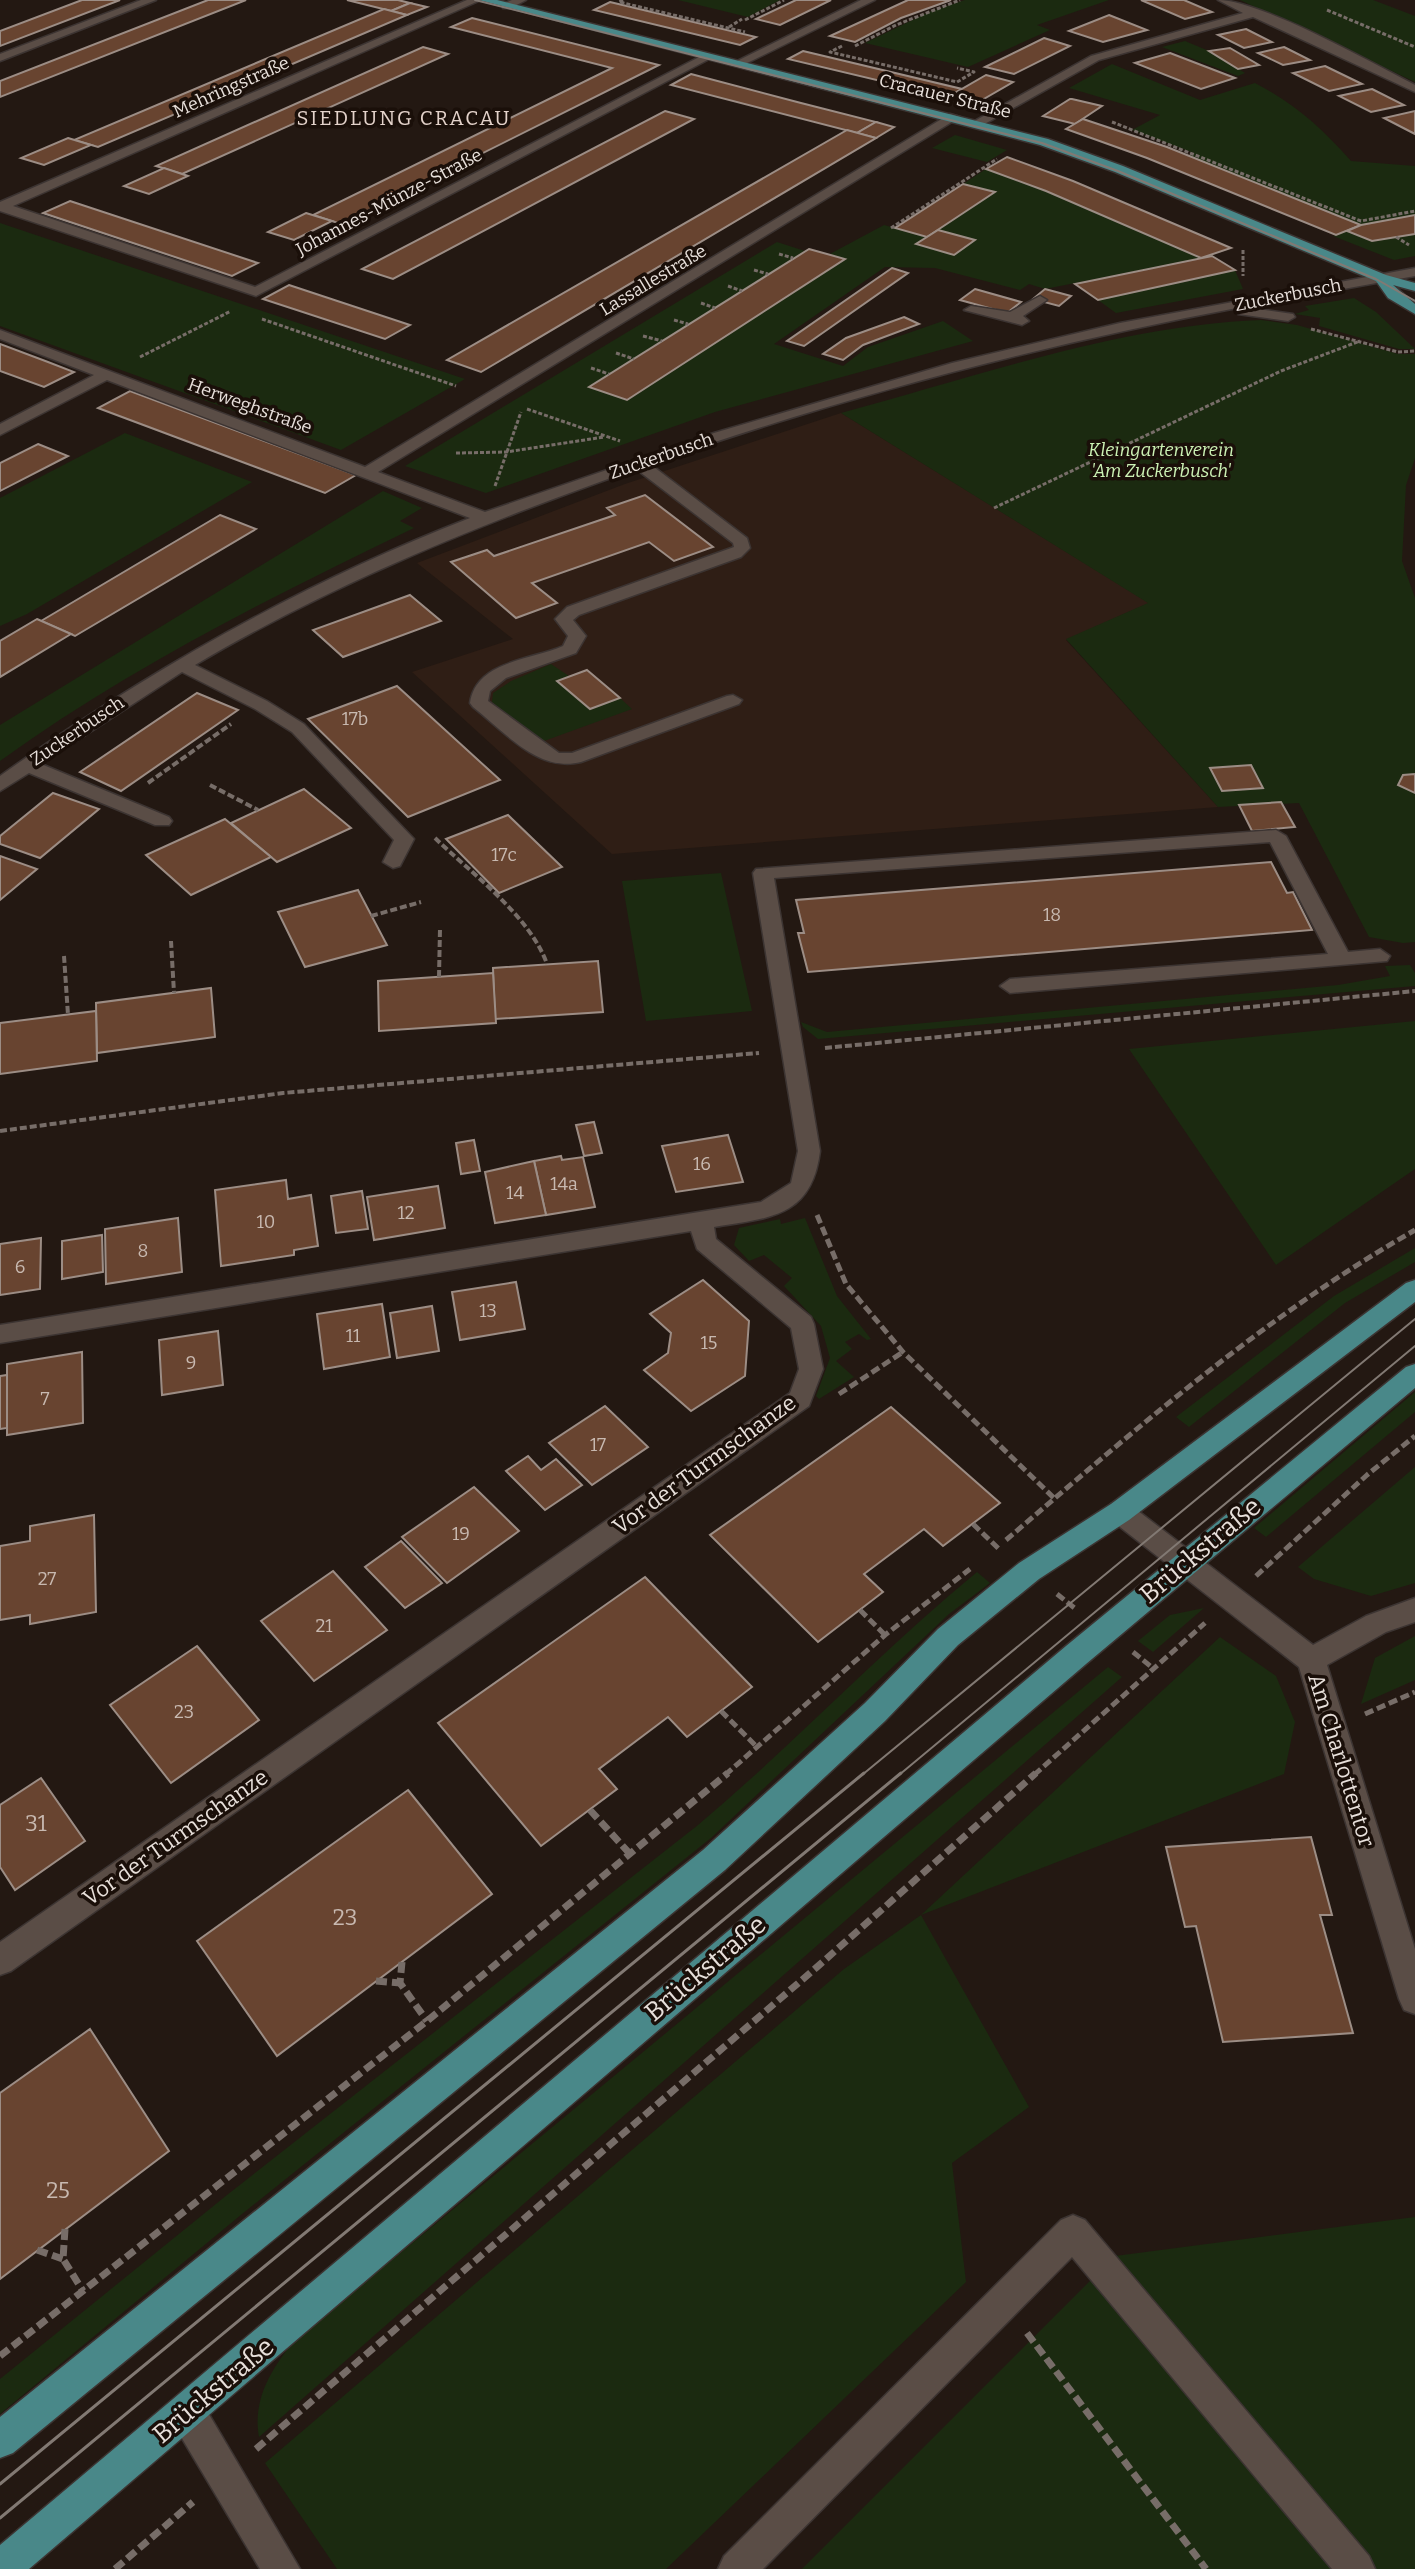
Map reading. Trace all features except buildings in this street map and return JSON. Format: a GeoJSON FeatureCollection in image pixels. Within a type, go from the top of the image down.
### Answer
{"type":"FeatureCollection","features":[{"type":"Feature","properties":{"kind":"main road","name":"Cracauer Straße"},"geometry":{"type":"LineString","coordinates":[[484,0],[977,123],[1106,164],[1381,278],[1415,287]]}},
{"type":"Feature","properties":{"kind":"main road","name":"Cracauer Straße"},"geometry":{"type":"LineString","coordinates":[[1381,278],[1393,295],[1415,310]]}},
{"type":"Feature","properties":{"kind":"main road"},"geometry":{"type":"LineString","coordinates":[[0,2440],[714,1860],[875,1712],[948,1637],[1029,1571],[1120,1512],[1415,1289]]}},
{"type":"Feature","properties":{"kind":"main road","name":"Brückstraße"},"geometry":{"type":"LineString","coordinates":[[0,2569],[1184,1563],[1415,1374]]}},
{"type":"Feature","properties":{"kind":"street"},"geometry":{"type":"LineString","coordinates":[[0,58],[151,0]]}},
{"type":"Feature","properties":{"kind":"street","name":"Mehringstraße"},"geometry":{"type":"LineString","coordinates":[[0,207],[476,0]]}},
{"type":"Feature","properties":{"kind":"street"},"geometry":{"type":"LineString","coordinates":[[507,6],[521,0]]}},
{"type":"Feature","properties":{"kind":"street"},"geometry":{"type":"LineString","coordinates":[[739,63],[870,0]]}},
{"type":"Feature","properties":{"kind":"street"},"geometry":{"type":"LineString","coordinates":[[1223,0],[1415,89]]}},
{"type":"Feature","properties":{"kind":"street"},"geometry":{"type":"LineString","coordinates":[[977,123],[1095,58],[1254,13]]}},
{"type":"Feature","properties":{"kind":"street","name":"Johannes-Münze-Straße"},"geometry":{"type":"LineString","coordinates":[[0,207],[256,292],[709,56]]}},
{"type":"Feature","properties":{"kind":"street","name":"Lassallestraße"},"geometry":{"type":"LineString","coordinates":[[369,471],[954,117]]}},
{"type":"Feature","properties":{"kind":"street","name":"Zuckerbusch"},"geometry":{"type":"LineString","coordinates":[[0,785],[102,713],[182,665],[307,597],[433,538],[485,518],[774,417],[907,380],[1080,336],[1415,272]]}},
{"type":"Feature","properties":{"kind":"street"},"geometry":{"type":"LineString","coordinates":[[971,310],[1017,319],[1040,300]]}},
{"type":"Feature","properties":{"kind":"street"},"geometry":{"type":"LineString","coordinates":[[1223,308],[1288,317]]}},
{"type":"Feature","properties":{"kind":"street","name":"Herweghstraße"},"geometry":{"type":"LineString","coordinates":[[0,334],[369,471],[485,518]]}},
{"type":"Feature","properties":{"kind":"street"},"geometry":{"type":"LineString","coordinates":[[0,430],[107,374]]}},
{"type":"Feature","properties":{"kind":"street"},"geometry":{"type":"LineString","coordinates":[[638,463],[741,541],[742,548],[735,554],[573,611],[564,619],[577,636],[570,649],[492,677],[481,688],[479,703],[544,754],[561,760],[733,700]]}},
{"type":"Feature","properties":{"kind":"street"},"geometry":{"type":"LineString","coordinates":[[182,665],[261,705],[298,728],[404,839],[393,862]]}},
{"type":"Feature","properties":{"kind":"street"},"geometry":{"type":"LineString","coordinates":[[27,765],[162,821]]}},
{"type":"Feature","properties":{"kind":"street"},"geometry":{"type":"LineString","coordinates":[[0,1334],[766,1210],[792,1197],[806,1182],[809,1151],[763,873],[1276,836],[1341,959]]}},
{"type":"Feature","properties":{"kind":"street"},"geometry":{"type":"LineString","coordinates":[[1010,986],[1380,956]]}},
{"type":"Feature","properties":{"kind":"street","name":"Vor der Turmschanze"},"geometry":{"type":"LineString","coordinates":[[0,1960],[800,1399],[811,1369],[802,1324],[705,1243],[701,1219]]}},
{"type":"Feature","properties":{"kind":"street","name":"Am Charlottentor"},"geometry":{"type":"LineString","coordinates":[[1120,1512],[1311,1660],[1415,1999]]}},
{"type":"Feature","properties":{"kind":"street"},"geometry":{"type":"LineString","coordinates":[[1311,1660],[1376,1624],[1415,1610]]}},
{"type":"Feature","properties":{"kind":"street"},"geometry":{"type":"LineString","coordinates":[[737,2569],[1005,2304],[1073,2232],[1356,2569]]}},
{"type":"Feature","properties":{"kind":"street"},"geometry":{"type":"LineString","coordinates":[[187,2412],[281,2569]]}},
{"type":"Feature","properties":{"kind":"path"},"geometry":{"type":"LineString","coordinates":[[623,0],[619,2],[746,32]]}},
{"type":"Feature","properties":{"kind":"path"},"geometry":{"type":"LineString","coordinates":[[727,28],[784,0]]}},
{"type":"Feature","properties":{"kind":"path"},"geometry":{"type":"LineString","coordinates":[[855,46],[926,11],[960,0]]}},
{"type":"Feature","properties":{"kind":"path"},"geometry":{"type":"LineString","coordinates":[[1324,8],[1415,47]]}},
{"type":"Feature","properties":{"kind":"path"},"geometry":{"type":"LineString","coordinates":[[846,44],[830,52],[957,82],[974,72],[957,68]]}},
{"type":"Feature","properties":{"kind":"path"},"geometry":{"type":"LineString","coordinates":[[1112,122],[1361,221],[1415,211]]}},
{"type":"Feature","properties":{"kind":"path"},"geometry":{"type":"LineString","coordinates":[[891,228],[999,158]]}},
{"type":"Feature","properties":{"kind":"path"},"geometry":{"type":"LineString","coordinates":[[1380,217],[1385,221]]}},
{"type":"Feature","properties":{"kind":"path"},"geometry":{"type":"LineString","coordinates":[[1242,240],[1243,277]]}},
{"type":"Feature","properties":{"kind":"path"},"geometry":{"type":"LineString","coordinates":[[107,374],[234,309]]}},
{"type":"Feature","properties":{"kind":"path"},"geometry":{"type":"LineString","coordinates":[[994,508],[1281,371],[1360,341]]}},
{"type":"Feature","properties":{"kind":"path"},"geometry":{"type":"LineString","coordinates":[[492,494],[522,407],[631,445]]}},
{"type":"Feature","properties":{"kind":"path"},"geometry":{"type":"LineString","coordinates":[[448,454],[506,452],[622,436]]}},
{"type":"Feature","properties":{"kind":"path"},"geometry":{"type":"LineString","coordinates":[[117,804],[237,719]]}},
{"type":"Feature","properties":{"kind":"path"},"geometry":{"type":"LineString","coordinates":[[210,785],[258,810]]}},
{"type":"Feature","properties":{"kind":"path"},"geometry":{"type":"LineString","coordinates":[[427,830],[517,918],[547,956],[547,964]]}},
{"type":"Feature","properties":{"kind":"path"},"geometry":{"type":"LineString","coordinates":[[371,916],[421,902]]}},
{"type":"Feature","properties":{"kind":"path"},"geometry":{"type":"LineString","coordinates":[[439,977],[440,929]]}},
{"type":"Feature","properties":{"kind":"path"},"geometry":{"type":"LineString","coordinates":[[171,941],[174,993]]}},
{"type":"Feature","properties":{"kind":"path"},"geometry":{"type":"LineString","coordinates":[[64,956],[68,1015]]}},
{"type":"Feature","properties":{"kind":"path"},"geometry":{"type":"LineString","coordinates":[[0,1131],[80,1117],[379,1082],[793,1050],[1415,991]]}},
{"type":"Feature","properties":{"kind":"path"},"geometry":{"type":"LineString","coordinates":[[806,1182],[846,1284],[903,1352],[1055,1499]]}},
{"type":"Feature","properties":{"kind":"path"},"geometry":{"type":"LineString","coordinates":[[989,1554],[1167,1400],[1275,1316],[1361,1258],[1415,1230]]}},
{"type":"Feature","properties":{"kind":"path"},"geometry":{"type":"LineString","coordinates":[[800,1399],[819,1407],[903,1352]]}},
{"type":"Feature","properties":{"kind":"path"},"geometry":{"type":"LineString","coordinates":[[254,2451],[817,1967],[1367,1475],[1415,1436]]}},
{"type":"Feature","properties":{"kind":"path"},"geometry":{"type":"LineString","coordinates":[[973,1524],[997,1548]]}},
{"type":"Feature","properties":{"kind":"path"},"geometry":{"type":"LineString","coordinates":[[0,2356],[427,2021],[758,1747],[885,1635],[980,1561]]}},
{"type":"Feature","properties":{"kind":"path"},"geometry":{"type":"LineString","coordinates":[[860,1610],[885,1635]]}},
{"type":"Feature","properties":{"kind":"path"},"geometry":{"type":"LineString","coordinates":[[1333,1727],[1415,1692]]}},
{"type":"Feature","properties":{"kind":"path"},"geometry":{"type":"LineString","coordinates":[[721,1711],[758,1747]]}},
{"type":"Feature","properties":{"kind":"path"},"geometry":{"type":"LineString","coordinates":[[590,1810],[630,1854]]}},
{"type":"Feature","properties":{"kind":"path"},"geometry":{"type":"LineString","coordinates":[[402,1962],[400,1983],[427,2021]]}},
{"type":"Feature","properties":{"kind":"path"},"geometry":{"type":"LineString","coordinates":[[376,1981],[400,1983]]}},
{"type":"Feature","properties":{"kind":"path"},"geometry":{"type":"LineString","coordinates":[[65,2229],[63,2259],[83,2291]]}},
{"type":"Feature","properties":{"kind":"path"},"geometry":{"type":"LineString","coordinates":[[37,2250],[63,2259]]}},
{"type":"Feature","properties":{"kind":"path"},"geometry":{"type":"LineString","coordinates":[[1005,2304],[1206,2569]]}},
{"type":"Feature","properties":{"kind":"path"},"geometry":{"type":"LineString","coordinates":[[115,2569],[185,2509]]}},
{"type":"Feature","properties":{"kind":"shaded area"},"geometry":{"type":"Polygon","coordinates":[[[841,413],[1149,603],[1066,640],[1218,807],[612,854],[412,672],[513,639],[417,563],[625,484],[841,413]]]}},
{"type":"Feature","properties":{"kind":"green space"},"geometry":{"type":"Polygon","coordinates":[[[678,0],[780,0],[748,17],[678,0]]]}},
{"type":"Feature","properties":{"kind":"green space"},"geometry":{"type":"Polygon","coordinates":[[[965,0],[1109,0],[1037,25],[1050,30],[968,67],[865,43],[929,12],[965,0]]]}},
{"type":"Feature","properties":{"kind":"green space"},"geometry":{"type":"Polygon","coordinates":[[[1240,0],[1373,0],[1415,16],[1415,82],[1240,0]]]}},
{"type":"Feature","properties":{"kind":"green space"},"geometry":{"type":"Polygon","coordinates":[[[1185,41],[1209,51],[1245,73],[1238,76],[1162,47],[1185,41]]]}},
{"type":"Feature","properties":{"kind":"green space"},"geometry":{"type":"Polygon","coordinates":[[[1112,64],[1200,100],[1255,83],[1307,117],[1351,161],[1415,166],[1415,215],[1361,225],[1188,156],[1194,153],[1132,130],[1160,115],[1069,88],[1112,64]]]}},
{"type":"Feature","properties":{"kind":"green space"},"geometry":{"type":"Polygon","coordinates":[[[955,135],[1007,150],[987,162],[932,148],[955,135]]]}},
{"type":"Feature","properties":{"kind":"green space"},"geometry":{"type":"Polygon","coordinates":[[[986,169],[1046,191],[1201,258],[1045,289],[1029,284],[1020,290],[935,268],[885,267],[774,344],[843,366],[868,347],[943,321],[973,341],[715,412],[486,493],[405,466],[777,242],[805,251],[590,387],[628,400],[844,260],[828,255],[884,225],[927,237],[917,245],[954,255],[975,240],[938,230],[994,193],[963,184],[986,169]]]}},
{"type":"Feature","properties":{"kind":"green space"},"geometry":{"type":"Polygon","coordinates":[[[0,223],[465,379],[341,450],[0,326],[0,223]]]}},
{"type":"Feature","properties":{"kind":"green space"},"geometry":{"type":"Polygon","coordinates":[[[1347,231],[1372,241],[1415,234],[1415,256],[1394,260],[1333,236],[1347,231]]]}},
{"type":"Feature","properties":{"kind":"green space"},"geometry":{"type":"Polygon","coordinates":[[[1235,270],[1243,289],[1116,313],[1098,300],[1235,270]]]}},
{"type":"Feature","properties":{"kind":"green space"},"geometry":{"type":"Polygon","coordinates":[[[1354,298],[1376,312],[1415,349],[1399,349],[1319,326],[1320,318],[1295,314],[1309,310],[1305,306],[1354,298]]]}},
{"type":"Feature","properties":{"kind":"green space","name":"Kleingartenverein 'Am Zuckerbusch'"},"geometry":{"type":"Polygon","coordinates":[[[1261,320],[1297,325],[1398,354],[1415,354],[1415,458],[1406,485],[1402,561],[1415,598],[1415,942],[1369,937],[1299,803],[1218,807],[1066,639],[1148,603],[841,413],[1102,342],[1208,324],[1261,320]]]}},
{"type":"Feature","properties":{"kind":"green space"},"geometry":{"type":"Polygon","coordinates":[[[125,433],[252,482],[27,614],[0,626],[0,498],[125,433]]]}},
{"type":"Feature","properties":{"kind":"green space"},"geometry":{"type":"Polygon","coordinates":[[[383,491],[422,508],[400,521],[414,528],[307,580],[150,665],[0,761],[0,725],[383,491]]]}},
{"type":"Feature","properties":{"kind":"green space"},"geometry":{"type":"Polygon","coordinates":[[[551,664],[569,676],[557,681],[590,710],[620,698],[632,709],[544,741],[526,734],[492,702],[493,693],[511,681],[551,664]]]}},
{"type":"Feature","properties":{"kind":"green space"},"geometry":{"type":"Polygon","coordinates":[[[721,873],[752,1011],[646,1021],[622,881],[721,873]]]}},
{"type":"Feature","properties":{"kind":"green space"},"geometry":{"type":"Polygon","coordinates":[[[1410,965],[1415,973],[1415,986],[818,1039],[801,1022],[827,1032],[1338,985],[1390,976],[1385,966],[1410,965]]]}},
{"type":"Feature","properties":{"kind":"green space"},"geometry":{"type":"Polygon","coordinates":[[[1415,1021],[1415,1169],[1276,1265],[1129,1049],[1415,1021]]]}},
{"type":"Feature","properties":{"kind":"green space"},"geometry":{"type":"Polygon","coordinates":[[[805,1218],[837,1296],[871,1339],[867,1340],[859,1334],[845,1342],[852,1349],[836,1361],[854,1377],[819,1399],[816,1396],[830,1358],[821,1326],[784,1286],[792,1278],[764,1255],[749,1261],[734,1245],[739,1228],[780,1219],[781,1224],[805,1218]]]}},
{"type":"Feature","properties":{"kind":"green space"},"geometry":{"type":"Polygon","coordinates":[[[1415,1248],[1415,1262],[1345,1303],[1189,1427],[1176,1417],[1334,1296],[1415,1248]]]}},
{"type":"Feature","properties":{"kind":"green space"},"geometry":{"type":"Polygon","coordinates":[[[1415,1392],[1415,1412],[1266,1537],[1254,1528],[1415,1392]]]}},
{"type":"Feature","properties":{"kind":"green space"},"geometry":{"type":"Polygon","coordinates":[[[1415,1467],[1415,1583],[1371,1596],[1314,1579],[1298,1567],[1415,1467]]]}},
{"type":"Feature","properties":{"kind":"green space"},"geometry":{"type":"Polygon","coordinates":[[[977,1572],[990,1583],[949,1614],[711,1838],[242,2214],[0,2414],[0,2379],[227,2195],[698,1825],[977,1572]]]}},
{"type":"Feature","properties":{"kind":"green space"},"geometry":{"type":"Polygon","coordinates":[[[1204,1608],[1153,1652],[1138,1641],[1170,1615],[1204,1608]]]}},
{"type":"Feature","properties":{"kind":"green space"},"geometry":{"type":"Polygon","coordinates":[[[1415,1636],[1415,1680],[1361,1704],[1375,1658],[1415,1636]]]}},
{"type":"Feature","properties":{"kind":"green space"},"geometry":{"type":"Polygon","coordinates":[[[1220,1637],[1276,1676],[1295,1722],[1284,1774],[921,1915],[1220,1637]]]}},
{"type":"Feature","properties":{"kind":"green space"},"geometry":{"type":"Polygon","coordinates":[[[1108,1667],[1122,1677],[259,2437],[261,2397],[278,2362],[294,2341],[1108,1667]]]}},
{"type":"Feature","properties":{"kind":"green space"},"geometry":{"type":"Polygon","coordinates":[[[921,1915],[1029,2107],[952,2163],[966,2282],[666,2569],[337,2569],[265,2463],[844,1969],[921,1915]]]}},
{"type":"Feature","properties":{"kind":"green space"},"geometry":{"type":"Polygon","coordinates":[[[1415,2217],[1415,2569],[802,2569],[1115,2256],[1415,2217]]]}},
{"type":"Feature","properties":{"kind":"tram line"},"geometry":{"type":"LineString","coordinates":[[475,0],[1042,143],[1118,171],[1376,279],[1415,301]]}},
{"type":"Feature","properties":{"kind":"tram line"},"geometry":{"type":"LineString","coordinates":[[862,1775],[1415,1319]]}},
{"type":"Feature","properties":{"kind":"tram line"},"geometry":{"type":"LineString","coordinates":[[899,1775],[1415,1346]]}},
{"type":"Feature","properties":{"kind":"tram line"},"geometry":{"type":"LineString","coordinates":[[0,2484],[864,1773]]}},
{"type":"Feature","properties":{"kind":"tram line"},"geometry":{"type":"LineString","coordinates":[[0,2518],[901,1773]]}},
{"type":"Feature","properties":{"kind":"district","name":"SIEDLUNG CRACAU"},"geometry":{"type":"Point","coordinates":[404,118]}}]}
